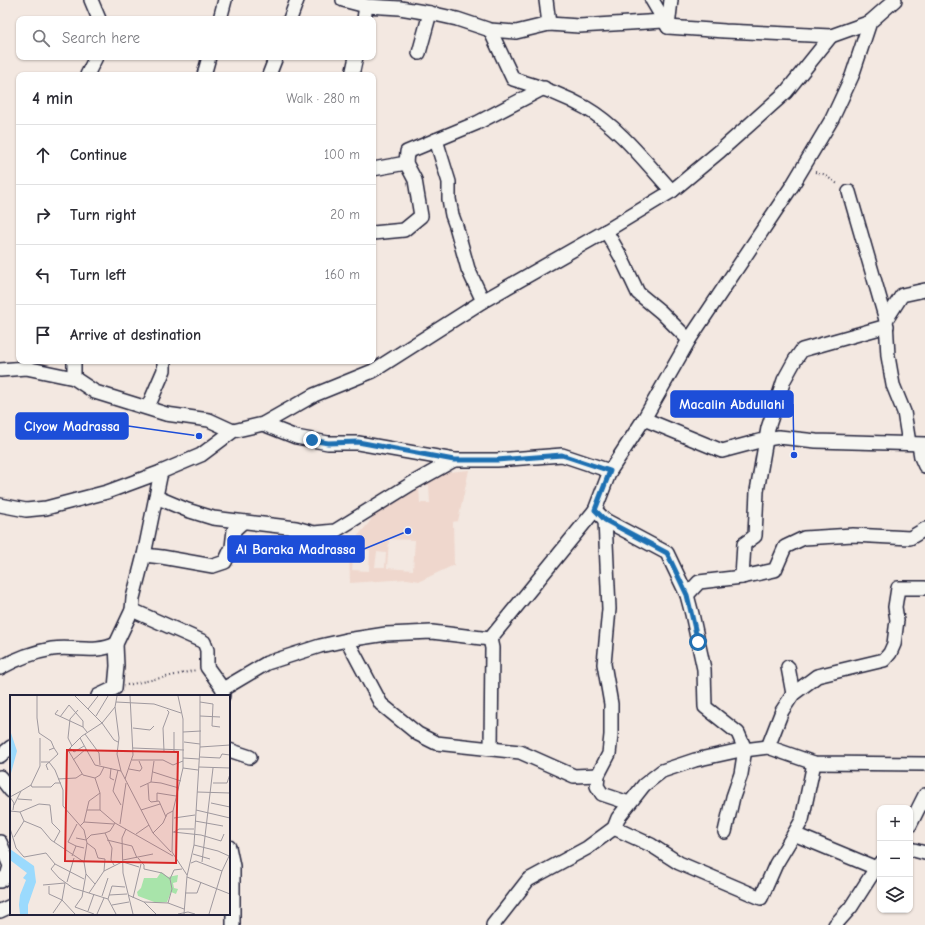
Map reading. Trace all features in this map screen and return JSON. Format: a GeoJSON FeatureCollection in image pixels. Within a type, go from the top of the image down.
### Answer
{"type":"FeatureCollection","features":[{"type":"Feature","properties":{"kind":"street"},"geometry":{"type":"LineString","coordinates":[[91,0],[98,16]]}},
{"type":"Feature","properties":{"kind":"street"},"geometry":{"type":"LineString","coordinates":[[221,16],[225,0]]}},
{"type":"Feature","properties":{"kind":"street"},"geometry":{"type":"LineString","coordinates":[[291,16],[297,0]]}},
{"type":"Feature","properties":{"kind":"street"},"geometry":{"type":"LineString","coordinates":[[343,0],[366,6],[400,8],[430,13],[457,19],[490,30],[516,32],[549,24],[579,26],[666,24],[725,31],[831,36],[870,22],[894,0]]}},
{"type":"Feature","properties":{"kind":"street"},"geometry":{"type":"LineString","coordinates":[[546,0],[549,24]]}},
{"type":"Feature","properties":{"kind":"street"},"geometry":{"type":"LineString","coordinates":[[652,0],[666,24]]}},
{"type":"Feature","properties":{"kind":"street"},"geometry":{"type":"LineString","coordinates":[[666,24],[671,0]]}},
{"type":"Feature","properties":{"kind":"street"},"geometry":{"type":"LineString","coordinates":[[364,16],[366,6]]}},
{"type":"Feature","properties":{"kind":"street"},"geometry":{"type":"LineString","coordinates":[[419,54],[430,13]]}},
{"type":"Feature","properties":{"kind":"street"},"geometry":{"type":"LineString","coordinates":[[490,639],[595,510],[610,471],[644,419],[689,340],[792,186],[832,119],[852,76],[870,22]]}},
{"type":"Feature","properties":{"kind":"street"},"geometry":{"type":"LineString","coordinates":[[490,30],[513,79],[544,88],[587,109],[611,127],[672,191]]}},
{"type":"Feature","properties":{"kind":"street"},"geometry":{"type":"LineString","coordinates":[[0,505],[26,510],[46,508],[107,492],[201,455],[233,431],[264,424],[314,395],[373,371],[483,301],[606,231],[672,191],[720,151],[786,92],[831,36]]}},
{"type":"Feature","properties":{"kind":"street"},"geometry":{"type":"LineString","coordinates":[[88,72],[94,60]]}},
{"type":"Feature","properties":{"kind":"street"},"geometry":{"type":"LineString","coordinates":[[205,72],[208,60]]}},
{"type":"Feature","properties":{"kind":"street"},"geometry":{"type":"LineString","coordinates":[[270,72],[275,60]]}},
{"type":"Feature","properties":{"kind":"street"},"geometry":{"type":"LineString","coordinates":[[353,72],[355,60]]}},
{"type":"Feature","properties":{"kind":"street"},"geometry":{"type":"LineString","coordinates":[[376,233],[404,230],[421,216],[415,180],[406,163],[407,152],[478,122],[544,88]]}},
{"type":"Feature","properties":{"kind":"street"},"geometry":{"type":"LineString","coordinates":[[436,140],[449,182],[449,199],[452,215],[468,269],[483,301]]}},
{"type":"Feature","properties":{"kind":"street"},"geometry":{"type":"LineString","coordinates":[[376,168],[406,163]]}},
{"type":"Feature","properties":{"kind":"street"},"geometry":{"type":"LineString","coordinates":[[849,192],[886,323],[888,356],[893,385],[904,412],[921,442],[921,457],[925,466]]}},
{"type":"Feature","properties":{"kind":"street"},"geometry":{"type":"LineString","coordinates":[[606,231],[638,293],[661,312],[689,340]]}},
{"type":"Feature","properties":{"kind":"street"},"geometry":{"type":"LineString","coordinates":[[742,576],[744,544],[755,536],[757,491],[768,428],[784,380],[795,360],[802,350],[886,323],[902,295],[925,290]]}},
{"type":"Feature","properties":{"kind":"street"},"geometry":{"type":"LineString","coordinates":[[74,364],[74,378]]}},
{"type":"Feature","properties":{"kind":"street"},"geometry":{"type":"LineString","coordinates":[[148,407],[164,370],[164,364]]}},
{"type":"Feature","properties":{"kind":"street"},"geometry":{"type":"LineString","coordinates":[[0,370],[26,368],[74,378],[95,392],[148,407],[166,414],[209,420],[233,431]]}},
{"type":"Feature","properties":{"kind":"street"},"geometry":{"type":"LineString","coordinates":[[644,419],[722,451],[778,437],[816,441],[921,442]]}},
{"type":"Feature","properties":{"kind":"street"},"geometry":{"type":"LineString","coordinates":[[264,424],[296,437],[328,443],[358,442],[454,460],[497,460],[562,455],[610,471]]}},
{"type":"Feature","properties":{"kind":"street"},"geometry":{"type":"LineString","coordinates":[[156,497],[187,510],[213,518],[296,528],[314,533],[335,531],[410,484],[454,460]]}},
{"type":"Feature","properties":{"kind":"street"},"geometry":{"type":"LineString","coordinates":[[100,695],[115,688],[117,666],[116,644],[132,610],[133,598],[144,555],[161,472]]}},
{"type":"Feature","properties":{"kind":"street"},"geometry":{"type":"LineString","coordinates":[[595,510],[605,520],[667,553],[687,595],[704,669],[705,707],[738,733],[745,749],[741,774],[733,798],[725,832]]}},
{"type":"Feature","properties":{"kind":"street"},"geometry":{"type":"LineString","coordinates":[[605,520],[609,609],[604,664],[611,704],[611,735],[609,754],[598,775],[597,786],[602,794],[629,803]]}},
{"type":"Feature","properties":{"kind":"street"},"geometry":{"type":"LineString","coordinates":[[144,555],[213,566],[225,562],[232,547],[234,530],[243,522]]}},
{"type":"Feature","properties":{"kind":"street"},"geometry":{"type":"LineString","coordinates":[[687,595],[699,582],[775,570],[785,547],[804,538],[853,535],[910,538],[925,529]]}},
{"type":"Feature","properties":{"kind":"street"},"geometry":{"type":"LineString","coordinates":[[768,747],[782,712],[793,694],[817,676],[884,660],[890,653],[894,644],[897,620],[895,608],[898,588],[925,588]]}},
{"type":"Feature","properties":{"kind":"street"},"geometry":{"type":"LineString","coordinates":[[132,610],[204,642],[207,650],[207,666],[223,692],[267,663],[320,646],[347,640],[386,634],[432,632],[490,639]]}},
{"type":"Feature","properties":{"kind":"street"},"geometry":{"type":"LineString","coordinates":[[490,639],[492,648],[491,748]]}},
{"type":"Feature","properties":{"kind":"street"},"geometry":{"type":"LineString","coordinates":[[347,640],[381,704],[418,734],[436,743],[520,752],[574,776],[598,775]]}},
{"type":"Feature","properties":{"kind":"street"},"geometry":{"type":"LineString","coordinates":[[0,668],[15,660],[52,650],[106,649],[116,644]]}},
{"type":"Feature","properties":{"kind":"street"},"geometry":{"type":"LineString","coordinates":[[788,667],[793,694]]}},
{"type":"Feature","properties":{"kind":"street"},"geometry":{"type":"LineString","coordinates":[[493,925],[528,880],[587,848],[614,828],[618,818],[644,785],[662,771],[695,760],[745,749],[768,747],[814,763],[925,764]]}},
{"type":"Feature","properties":{"kind":"street"},"geometry":{"type":"LineString","coordinates":[[0,756],[10,748]]}},
{"type":"Feature","properties":{"kind":"street"},"geometry":{"type":"LineString","coordinates":[[230,750],[250,757]]}},
{"type":"Feature","properties":{"kind":"street"},"geometry":{"type":"LineString","coordinates":[[614,828],[652,845],[679,863],[761,898],[776,864],[802,820],[814,763]]}},
{"type":"Feature","properties":{"kind":"street"},"geometry":{"type":"LineString","coordinates":[[0,777],[10,789]]}},
{"type":"Feature","properties":{"kind":"street"},"geometry":{"type":"LineString","coordinates":[[913,820],[925,795]]}},
{"type":"Feature","properties":{"kind":"street"},"geometry":{"type":"LineString","coordinates":[[794,834],[877,866]]}},
{"type":"Feature","properties":{"kind":"street"},"geometry":{"type":"LineString","coordinates":[[0,842],[10,866],[8,876],[0,881]]}},
{"type":"Feature","properties":{"kind":"street"},"geometry":{"type":"LineString","coordinates":[[913,850],[925,852]]}},
{"type":"Feature","properties":{"kind":"street"},"geometry":{"type":"LineString","coordinates":[[230,852],[233,866],[233,925]]}},
{"type":"Feature","properties":{"kind":"street"},"geometry":{"type":"LineString","coordinates":[[835,925],[851,907],[877,868]]}},
{"type":"Feature","properties":{"kind":"street"},"geometry":{"type":"LineString","coordinates":[[0,911],[10,906]]}},
{"type":"Feature","properties":{"kind":"path"},"geometry":{"type":"LineString","coordinates":[[823,174],[849,192]]}},
{"type":"Feature","properties":{"kind":"path"},"geometry":{"type":"LineString","coordinates":[[115,688],[180,674],[207,666]]}},
{"type":"Feature","properties":{"kind":"shaded area"},"geometry":{"type":"Polygon","coordinates":[[[469,470],[458,521],[453,522],[454,565],[420,581],[407,579],[350,583],[349,546],[374,515],[392,500],[439,473],[469,470]],[[429,485],[419,486],[420,503],[430,503],[429,485]],[[389,539],[387,568],[413,570],[415,540],[389,539]],[[354,549],[352,570],[369,571],[370,550],[354,549]],[[377,552],[375,567],[385,567],[386,553],[377,552]]]}},
{"type":"Feature","properties":{"kind":"place","name":"Ciyow Madrassa"},"geometry":{"type":"Point","coordinates":[199,436]}},
{"type":"Feature","properties":{"kind":"place","name":"Macalin Abdullahi"},"geometry":{"type":"Point","coordinates":[794,455]}},
{"type":"Feature","properties":{"kind":"place","name":"Al Baraka Madrassa"},"geometry":{"type":"Point","coordinates":[408,531]}},
{"type":"Feature","properties":{"kind":"route"},"geometry":{"type":"LineString","coordinates":[[312,440],[328,443],[358,442],[454,460],[497,460],[562,455],[610,471],[595,510],[605,520],[667,553],[687,595],[698,642]]}}]}
